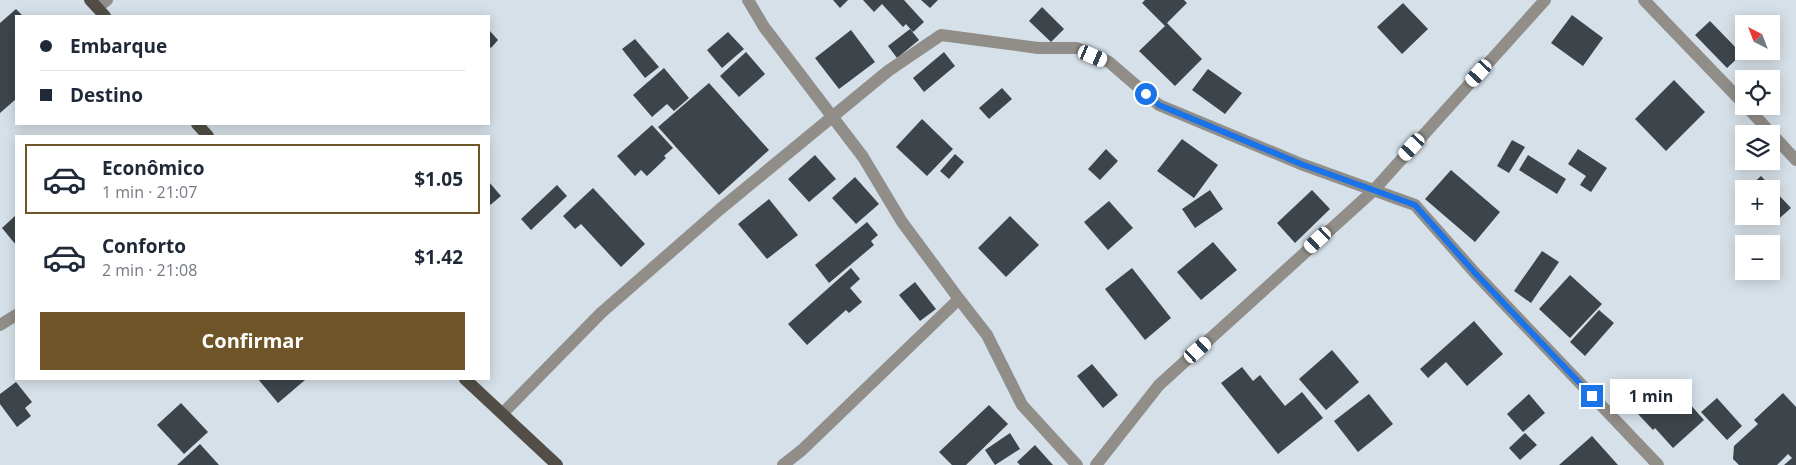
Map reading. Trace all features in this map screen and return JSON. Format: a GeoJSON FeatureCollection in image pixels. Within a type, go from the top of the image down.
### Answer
{"type":"FeatureCollection","features":[{"type":"Feature","properties":{"kind":"main road"},"geometry":{"type":"LineString","coordinates":[[199,125],[207,135]]}},
{"type":"Feature","properties":{"kind":"main road"},"geometry":{"type":"LineString","coordinates":[[466,380],[557,465]]}},
{"type":"Feature","properties":{"kind":"street"},"geometry":{"type":"LineString","coordinates":[[748,0],[764,27],[863,157],[902,222],[958,299],[988,335],[1022,405],[1076,465]]}},
{"type":"Feature","properties":{"kind":"street"},"geometry":{"type":"LineString","coordinates":[[1096,465],[1159,386],[1373,191],[1545,0]]}},
{"type":"Feature","properties":{"kind":"street"},"geometry":{"type":"LineString","coordinates":[[1644,0],[1735,95]]}},
{"type":"Feature","properties":{"kind":"street"},"geometry":{"type":"LineString","coordinates":[[503,413],[601,313],[719,210],[888,71],[941,35],[1038,48],[1077,48],[1109,62],[1159,105],[1301,164],[1415,205],[1475,273],[1658,465]]}},
{"type":"Feature","properties":{"kind":"street"},"geometry":{"type":"LineString","coordinates":[[1754,115],[1796,160]]}},
{"type":"Feature","properties":{"kind":"street"},"geometry":{"type":"LineString","coordinates":[[783,465],[802,450],[958,299]]}},
{"type":"Feature","properties":{"kind":"street"},"geometry":{"type":"LineString","coordinates":[[0,325],[15,316]]}},
{"type":"Feature","properties":{"kind":"building"},"geometry":{"type":"Polygon","coordinates":[[[833,0],[848,0],[840,8],[833,0]]]}},
{"type":"Feature","properties":{"kind":"building"},"geometry":{"type":"Polygon","coordinates":[[[863,0],[904,0],[924,22],[913,32],[906,24],[903,27],[882,4],[874,12],[863,0]]]}},
{"type":"Feature","properties":{"kind":"building"},"geometry":{"type":"Polygon","coordinates":[[[921,0],[938,0],[930,8],[921,0]]]}},
{"type":"Feature","properties":{"kind":"building"},"geometry":{"type":"Polygon","coordinates":[[[1145,0],[1184,0],[1187,3],[1167,23],[1202,59],[1175,86],[1139,51],[1165,26],[1142,3],[1145,0]]]}},
{"type":"Feature","properties":{"kind":"building"},"geometry":{"type":"Polygon","coordinates":[[[1403,3],[1428,29],[1402,54],[1377,27],[1403,3]]]}},
{"type":"Feature","properties":{"kind":"building"},"geometry":{"type":"Polygon","coordinates":[[[1042,7],[1064,29],[1051,42],[1029,21],[1042,7]]]}},
{"type":"Feature","properties":{"kind":"building"},"geometry":{"type":"Polygon","coordinates":[[[16,9],[22,15],[15,15],[15,100],[0,113],[0,23],[16,9]]]}},
{"type":"Feature","properties":{"kind":"building"},"geometry":{"type":"Polygon","coordinates":[[[1572,15],[1603,38],[1583,66],[1551,43],[1572,15]]]}},
{"type":"Feature","properties":{"kind":"building"},"geometry":{"type":"Polygon","coordinates":[[[1710,21],[1735,47],[1736,60],[1727,68],[1695,35],[1710,21]]]}},
{"type":"Feature","properties":{"kind":"building"},"geometry":{"type":"Polygon","coordinates":[[[910,29],[919,40],[897,58],[888,46],[910,29]]]}},
{"type":"Feature","properties":{"kind":"building"},"geometry":{"type":"Polygon","coordinates":[[[851,30],[875,62],[839,89],[815,58],[851,30]]]}},
{"type":"Feature","properties":{"kind":"building"},"geometry":{"type":"Polygon","coordinates":[[[490,31],[498,40],[490,47],[490,31]]]}},
{"type":"Feature","properties":{"kind":"building"},"geometry":{"type":"Polygon","coordinates":[[[728,32],[744,49],[722,68],[707,50],[728,32]]]}},
{"type":"Feature","properties":{"kind":"building"},"geometry":{"type":"Polygon","coordinates":[[[635,39],[659,67],[645,78],[622,49],[635,39]]]}},
{"type":"Feature","properties":{"kind":"building"},"geometry":{"type":"Polygon","coordinates":[[[746,52],[765,74],[739,97],[720,76],[746,52]]]}},
{"type":"Feature","properties":{"kind":"building"},"geometry":{"type":"Polygon","coordinates":[[[944,52],[955,66],[924,92],[913,78],[944,52]]]}},
{"type":"Feature","properties":{"kind":"building"},"geometry":{"type":"Polygon","coordinates":[[[664,68],[689,98],[674,111],[667,104],[652,117],[633,95],[664,68]]]}},
{"type":"Feature","properties":{"kind":"building"},"geometry":{"type":"Polygon","coordinates":[[[1208,69],[1242,93],[1225,114],[1192,90],[1208,69]]]}},
{"type":"Feature","properties":{"kind":"building"},"geometry":{"type":"Polygon","coordinates":[[[1674,80],[1705,112],[1666,151],[1635,119],[1674,80]]]}},
{"type":"Feature","properties":{"kind":"building"},"geometry":{"type":"Polygon","coordinates":[[[709,83],[769,150],[719,195],[658,127],[709,83]]]}},
{"type":"Feature","properties":{"kind":"building"},"geometry":{"type":"Polygon","coordinates":[[[1002,88],[1012,99],[989,119],[979,108],[1002,88]]]}},
{"type":"Feature","properties":{"kind":"building"},"geometry":{"type":"Polygon","coordinates":[[[922,119],[953,149],[927,176],[896,147],[922,119]]]}},
{"type":"Feature","properties":{"kind":"building"},"geometry":{"type":"Polygon","coordinates":[[[652,125],[673,148],[664,156],[666,158],[647,176],[641,170],[635,176],[617,156],[652,125]]]}},
{"type":"Feature","properties":{"kind":"building"},"geometry":{"type":"Polygon","coordinates":[[[1182,139],[1218,165],[1194,198],[1157,171],[1182,139]]]}},
{"type":"Feature","properties":{"kind":"building"},"geometry":{"type":"Polygon","coordinates":[[[1512,140],[1525,147],[1509,173],[1497,166],[1512,140]]]}},
{"type":"Feature","properties":{"kind":"building"},"geometry":{"type":"Polygon","coordinates":[[[1106,149],[1118,161],[1100,180],[1088,169],[1106,149]]]}},
{"type":"Feature","properties":{"kind":"building"},"geometry":{"type":"Polygon","coordinates":[[[1578,149],[1607,168],[1591,192],[1580,185],[1586,176],[1568,164],[1578,149]]]}},
{"type":"Feature","properties":{"kind":"building"},"geometry":{"type":"Polygon","coordinates":[[[955,154],[964,162],[949,179],[940,171],[955,154]]]}},
{"type":"Feature","properties":{"kind":"building"},"geometry":{"type":"Polygon","coordinates":[[[815,155],[836,179],[809,202],[788,179],[815,155]]]}},
{"type":"Feature","properties":{"kind":"building"},"geometry":{"type":"Polygon","coordinates":[[[1528,155],[1566,179],[1557,194],[1519,170],[1528,155]]]}},
{"type":"Feature","properties":{"kind":"building"},"geometry":{"type":"Polygon","coordinates":[[[1451,170],[1500,212],[1475,242],[1425,199],[1451,170]]]}},
{"type":"Feature","properties":{"kind":"building"},"geometry":{"type":"Polygon","coordinates":[[[1761,176],[1765,180],[1757,180],[1761,176]]]}},
{"type":"Feature","properties":{"kind":"building"},"geometry":{"type":"Polygon","coordinates":[[[855,177],[879,204],[856,224],[832,198],[855,177]]]}},
{"type":"Feature","properties":{"kind":"building"},"geometry":{"type":"Polygon","coordinates":[[[490,183],[501,196],[490,205],[490,183]]]}},
{"type":"Feature","properties":{"kind":"building"},"geometry":{"type":"Polygon","coordinates":[[[557,185],[567,196],[531,230],[521,219],[557,185]]]}},
{"type":"Feature","properties":{"kind":"building"},"geometry":{"type":"Polygon","coordinates":[[[593,188],[645,244],[621,267],[581,224],[575,229],[563,216],[593,188]]]}},
{"type":"Feature","properties":{"kind":"building"},"geometry":{"type":"Polygon","coordinates":[[[1210,190],[1223,209],[1195,228],[1182,209],[1210,190]]]}},
{"type":"Feature","properties":{"kind":"building"},"geometry":{"type":"Polygon","coordinates":[[[1312,190],[1330,209],[1295,243],[1277,223],[1312,190]]]}},
{"type":"Feature","properties":{"kind":"building"},"geometry":{"type":"Polygon","coordinates":[[[1780,196],[1791,208],[1780,218],[1780,196]]]}},
{"type":"Feature","properties":{"kind":"building"},"geometry":{"type":"Polygon","coordinates":[[[769,199],[798,235],[767,259],[738,224],[769,199]]]}},
{"type":"Feature","properties":{"kind":"building"},"geometry":{"type":"Polygon","coordinates":[[[1109,201],[1133,228],[1108,250],[1084,222],[1109,201]]]}},
{"type":"Feature","properties":{"kind":"building"},"geometry":{"type":"Polygon","coordinates":[[[15,216],[15,244],[2,228],[15,216]]]}},
{"type":"Feature","properties":{"kind":"building"},"geometry":{"type":"Polygon","coordinates":[[[1010,216],[1039,245],[1006,277],[978,248],[1010,216]]]}},
{"type":"Feature","properties":{"kind":"building"},"geometry":{"type":"Polygon","coordinates":[[[867,222],[878,235],[871,241],[874,245],[829,283],[815,265],[867,222]]]}},
{"type":"Feature","properties":{"kind":"building"},"geometry":{"type":"Polygon","coordinates":[[[1213,242],[1237,270],[1201,300],[1177,272],[1213,242]]]}},
{"type":"Feature","properties":{"kind":"building"},"geometry":{"type":"Polygon","coordinates":[[[1542,251],[1559,262],[1531,303],[1514,291],[1542,251]]]}},
{"type":"Feature","properties":{"kind":"building"},"geometry":{"type":"Polygon","coordinates":[[[851,268],[860,279],[850,288],[862,302],[849,313],[846,310],[807,345],[788,324],[851,268]]]}},
{"type":"Feature","properties":{"kind":"building"},"geometry":{"type":"Polygon","coordinates":[[[1132,268],[1171,318],[1145,340],[1105,289],[1132,268]]]}},
{"type":"Feature","properties":{"kind":"building"},"geometry":{"type":"Polygon","coordinates":[[[1570,275],[1602,304],[1570,338],[1539,309],[1570,275]]]}},
{"type":"Feature","properties":{"kind":"building"},"geometry":{"type":"Polygon","coordinates":[[[915,282],[936,309],[920,321],[899,295],[915,282]]]}},
{"type":"Feature","properties":{"kind":"building"},"geometry":{"type":"Polygon","coordinates":[[[1599,310],[1614,323],[1585,356],[1570,342],[1599,310]]]}},
{"type":"Feature","properties":{"kind":"building"},"geometry":{"type":"Polygon","coordinates":[[[1474,321],[1503,354],[1467,386],[1446,362],[1428,378],[1420,369],[1474,321]]]}},
{"type":"Feature","properties":{"kind":"building"},"geometry":{"type":"Polygon","coordinates":[[[1332,350],[1359,382],[1326,410],[1299,379],[1332,350]]]}},
{"type":"Feature","properties":{"kind":"building"},"geometry":{"type":"Polygon","coordinates":[[[1092,364],[1118,395],[1103,408],[1077,376],[1092,364]]]}},
{"type":"Feature","properties":{"kind":"building"},"geometry":{"type":"Polygon","coordinates":[[[1242,367],[1253,381],[1260,375],[1285,406],[1302,392],[1323,418],[1278,454],[1221,383],[1242,367]]]}},
{"type":"Feature","properties":{"kind":"building"},"geometry":{"type":"Polygon","coordinates":[[[259,380],[305,380],[278,403],[259,380]]]}},
{"type":"Feature","properties":{"kind":"building"},"geometry":{"type":"Polygon","coordinates":[[[16,382],[32,402],[25,408],[31,416],[17,427],[0,404],[0,394],[16,382]]]}},
{"type":"Feature","properties":{"kind":"building"},"geometry":{"type":"Polygon","coordinates":[[[1672,384],[1704,420],[1673,448],[1655,428],[1653,430],[1638,414],[1672,384]]]}},
{"type":"Feature","properties":{"kind":"building"},"geometry":{"type":"Polygon","coordinates":[[[1783,393],[1796,407],[1796,465],[1784,465],[1792,458],[1788,454],[1777,465],[1739,465],[1733,459],[1734,446],[1758,424],[1754,420],[1783,393]]]}},
{"type":"Feature","properties":{"kind":"building"},"geometry":{"type":"Polygon","coordinates":[[[1369,394],[1393,424],[1358,452],[1334,421],[1369,394]]]}},
{"type":"Feature","properties":{"kind":"building"},"geometry":{"type":"Polygon","coordinates":[[[1529,394],[1545,413],[1523,432],[1507,414],[1529,394]]]}},
{"type":"Feature","properties":{"kind":"building"},"geometry":{"type":"Polygon","coordinates":[[[1717,398],[1742,426],[1727,440],[1701,412],[1717,398]]]}},
{"type":"Feature","properties":{"kind":"building"},"geometry":{"type":"Polygon","coordinates":[[[181,403],[208,432],[184,454],[157,425],[181,403]]]}},
{"type":"Feature","properties":{"kind":"building"},"geometry":{"type":"Polygon","coordinates":[[[989,405],[1008,424],[966,465],[952,465],[939,452],[989,405]]]}},
{"type":"Feature","properties":{"kind":"building"},"geometry":{"type":"Polygon","coordinates":[[[1010,433],[1020,449],[995,465],[985,450],[1010,433]]]}},
{"type":"Feature","properties":{"kind":"building"},"geometry":{"type":"Polygon","coordinates":[[[1525,433],[1537,445],[1520,460],[1509,448],[1525,433]]]}},
{"type":"Feature","properties":{"kind":"building"},"geometry":{"type":"Polygon","coordinates":[[[1592,436],[1618,465],[1559,465],[1592,436]]]}},
{"type":"Feature","properties":{"kind":"building"},"geometry":{"type":"Polygon","coordinates":[[[200,444],[219,465],[177,465],[200,444]]]}},
{"type":"Feature","properties":{"kind":"building"},"geometry":{"type":"Polygon","coordinates":[[[1035,445],[1053,465],[1020,465],[1017,462],[1035,445]]]}},
{"type":"Feature","properties":{"kind":"route"},"geometry":{"type":"LineString","coordinates":[[1146,94],[1159,105],[1301,164],[1415,205],[1475,273],[1592,396]]}}]}
